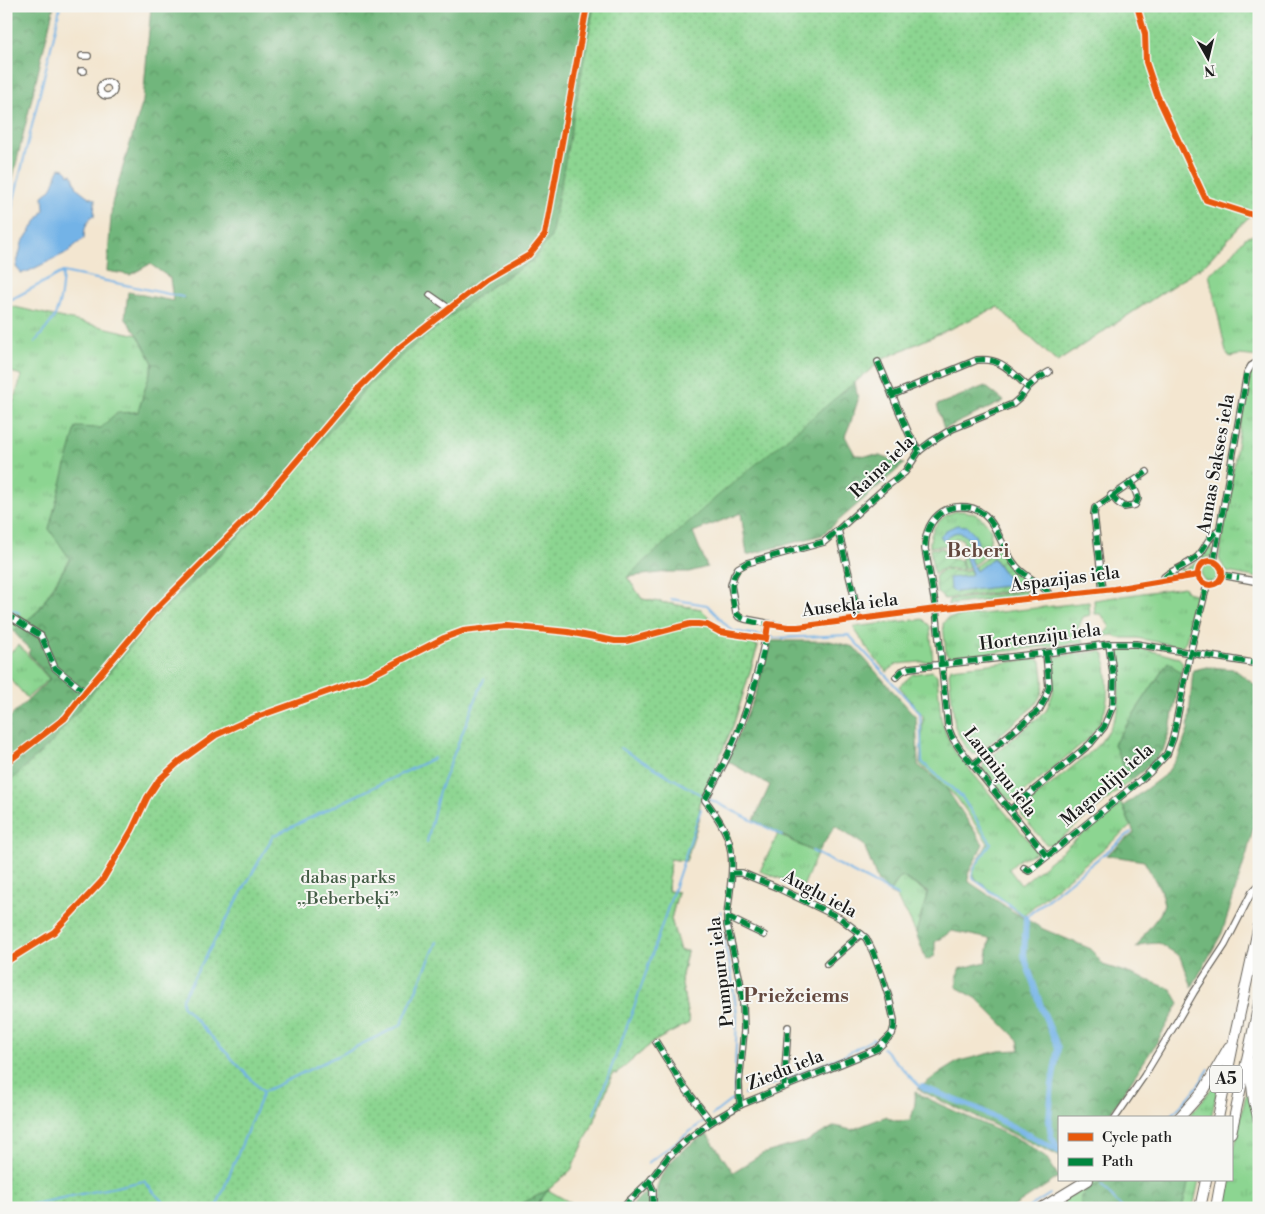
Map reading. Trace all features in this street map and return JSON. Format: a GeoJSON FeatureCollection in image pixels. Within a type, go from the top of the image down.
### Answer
{"type":"FeatureCollection","features":[{"type":"Feature","properties":{"kind":"highway","name":"A5"},"geometry":{"type":"LineString","coordinates":[[1218,1116],[1259,925]]}},
{"type":"Feature","properties":{"kind":"highway","name":"A5"},"geometry":{"type":"LineString","coordinates":[[1232,1128],[1259,1004]]}},
{"type":"Feature","properties":{"kind":"highway"},"geometry":{"type":"LineString","coordinates":[[1181,1116],[1204,1090],[1234,1040]]}},
{"type":"Feature","properties":{"kind":"highway"},"geometry":{"type":"LineString","coordinates":[[1248,1053],[1254,1101],[1259,1120]]}},
{"type":"Feature","properties":{"kind":"highway"},"geometry":{"type":"LineString","coordinates":[[1042,1208],[1085,1182]]}},
{"type":"Feature","properties":{"kind":"highway"},"geometry":{"type":"LineString","coordinates":[[1200,1208],[1206,1182]]}},
{"type":"Feature","properties":{"kind":"highway"},"geometry":{"type":"LineString","coordinates":[[1216,1208],[1221,1182]]}},
{"type":"Feature","properties":{"kind":"street"},"geometry":{"type":"LineString","coordinates":[[6,763],[65,718],[152,613],[254,511],[360,387],[400,347],[486,280],[529,255],[545,235],[587,6]]}},
{"type":"Feature","properties":{"kind":"street"},"geometry":{"type":"LineString","coordinates":[[430,295],[450,309]]}},
{"type":"Feature","properties":{"kind":"street"},"geometry":{"type":"LineString","coordinates":[[892,395],[977,360],[985,359],[1002,364],[1028,387]]}},
{"type":"Feature","properties":{"kind":"street","name":"Annas Sakses iela"},"geometry":{"type":"LineString","coordinates":[[1214,561],[1247,372],[1259,361]]}},
{"type":"Feature","properties":{"kind":"street"},"geometry":{"type":"LineString","coordinates":[[878,362],[909,434],[919,451]]}},
{"type":"Feature","properties":{"kind":"street","name":"Raiņa iela"},"geometry":{"type":"LineString","coordinates":[[838,530],[905,472],[919,451],[931,442],[952,429],[1013,404],[1028,387],[1050,372]]}},
{"type":"Feature","properties":{"kind":"street"},"geometry":{"type":"LineString","coordinates":[[1103,590],[1094,514],[1095,508],[1146,472]]}},
{"type":"Feature","properties":{"kind":"street"},"geometry":{"type":"LineString","coordinates":[[1112,495],[1124,507],[1135,504],[1138,497],[1131,482]]}},
{"type":"Feature","properties":{"kind":"street","name":"Aspazijas iela"},"geometry":{"type":"LineString","coordinates":[[1051,596],[1043,587],[1015,566],[989,519],[982,512],[972,508],[956,507],[942,512],[932,523],[925,539],[925,549],[936,609],[1051,596],[1103,590],[1198,575]]}},
{"type":"Feature","properties":{"kind":"street"},"geometry":{"type":"LineString","coordinates":[[838,530],[858,619]]}},
{"type":"Feature","properties":{"kind":"street","name":"Ausekļa iela"},"geometry":{"type":"LineString","coordinates":[[838,530],[824,542],[747,563],[738,568],[731,585],[736,613],[745,619],[768,624],[798,627],[936,609]]}},
{"type":"Feature","properties":{"kind":"street"},"geometry":{"type":"LineString","coordinates":[[1164,581],[1164,577],[1168,574],[1194,559],[1213,534],[1220,531]]}},
{"type":"Feature","properties":{"kind":"street"},"geometry":{"type":"LineString","coordinates":[[1214,561],[1221,567],[1222,575],[1217,583],[1207,585],[1200,579],[1198,570],[1205,562],[1214,561]]}},
{"type":"Feature","properties":{"kind":"street"},"geometry":{"type":"LineString","coordinates":[[1222,575],[1259,582]]}},
{"type":"Feature","properties":{"kind":"street","name":"Magnoliju iela"},"geometry":{"type":"LineString","coordinates":[[1024,868],[1029,871],[1149,773],[1167,754],[1174,738],[1190,653],[1207,585]]}},
{"type":"Feature","properties":{"kind":"street","name":"Laumiņu iela"},"geometry":{"type":"LineString","coordinates":[[936,609],[948,727],[952,737],[1047,856]]}},
{"type":"Feature","properties":{"kind":"street"},"geometry":{"type":"LineString","coordinates":[[6,613],[42,636],[55,668],[85,692]]}},
{"type":"Feature","properties":{"kind":"street","name":"Pumpuru iela"},"geometry":{"type":"LineString","coordinates":[[740,1105],[739,1083],[744,1031],[743,1003],[727,917],[732,873],[730,846],[721,823],[705,800],[736,737],[763,655],[768,624]]}},
{"type":"Feature","properties":{"kind":"street"},"geometry":{"type":"LineString","coordinates":[[1010,810],[1090,744],[1104,727],[1113,705],[1114,681],[1109,644]]}},
{"type":"Feature","properties":{"kind":"street","name":"Hortenziju iela"},"geometry":{"type":"LineString","coordinates":[[896,676],[909,668],[1109,644],[1136,644],[1259,664]]}},
{"type":"Feature","properties":{"kind":"street"},"geometry":{"type":"LineString","coordinates":[[973,765],[1039,710],[1049,687],[1046,653]]}},
{"type":"Feature","properties":{"kind":"street","name":"Augļu iela"},"geometry":{"type":"LineString","coordinates":[[732,873],[742,873],[783,890],[840,918],[866,938],[874,952],[894,1020],[892,1034],[882,1045]]}},
{"type":"Feature","properties":{"kind":"street"},"geometry":{"type":"LineString","coordinates":[[1116,1116],[1144,1076],[1194,992],[1225,945],[1252,892],[1259,885]]}},
{"type":"Feature","properties":{"kind":"street"},"geometry":{"type":"LineString","coordinates":[[727,917],[764,935]]}},
{"type":"Feature","properties":{"kind":"street"},"geometry":{"type":"LineString","coordinates":[[827,964],[861,934]]}},
{"type":"Feature","properties":{"kind":"street"},"geometry":{"type":"LineString","coordinates":[[784,1086],[788,1027]]}},
{"type":"Feature","properties":{"kind":"street"},"geometry":{"type":"LineString","coordinates":[[656,1042],[682,1084],[711,1122]]}},
{"type":"Feature","properties":{"kind":"street","name":"Ziedu iela"},"geometry":{"type":"LineString","coordinates":[[649,1182],[668,1157],[711,1122],[740,1105],[863,1055],[882,1045]]}},
{"type":"Feature","properties":{"kind":"street"},"geometry":{"type":"LineString","coordinates":[[623,1208],[649,1182],[653,1190],[653,1208]]}},
{"type":"Feature","properties":{"kind":"green space"},"geometry":{"type":"Polygon","coordinates":[[[6,6],[54,6],[6,206],[6,6]]]}},
{"type":"Feature","properties":{"kind":"green space","name":"dabas parks „Beberbeķi”"},"geometry":{"type":"Polygon","coordinates":[[[151,6],[1259,6],[1259,210],[1256,209],[1204,265],[1057,362],[998,307],[885,358],[855,382],[858,400],[845,436],[855,455],[880,456],[904,464],[822,535],[747,555],[741,513],[693,532],[707,567],[689,572],[667,572],[627,577],[642,599],[701,609],[728,636],[758,646],[733,726],[700,801],[699,820],[686,861],[670,859],[668,891],[678,892],[671,919],[680,951],[687,951],[681,980],[689,1023],[653,1042],[616,1074],[613,1073],[596,1117],[571,1170],[548,1190],[535,1208],[6,1208],[6,721],[50,679],[28,653],[30,650],[14,632],[39,610],[70,559],[49,529],[76,427],[101,428],[116,413],[138,412],[153,363],[138,335],[125,318],[128,292],[173,301],[170,278],[150,264],[130,275],[107,271],[112,203],[143,101],[151,6]]]}},
{"type":"Feature","properties":{"kind":"green space","name":"dabas parks „Beberbeķi”"},"geometry":{"type":"Polygon","coordinates":[[[594,6],[1259,6],[1259,210],[1256,209],[1204,265],[1057,362],[998,307],[885,358],[720,494],[627,577],[642,599],[701,609],[728,636],[758,646],[733,726],[700,801],[699,820],[686,861],[670,859],[668,891],[678,892],[671,919],[680,951],[687,951],[681,980],[689,1023],[653,1042],[616,1074],[613,1073],[596,1117],[571,1170],[548,1190],[513,1208],[6,1208],[6,785],[52,742],[156,616],[203,573],[259,515],[366,388],[418,342],[481,293],[533,260],[551,237],[594,6]]]}},
{"type":"Feature","properties":{"kind":"green space"},"geometry":{"type":"Polygon","coordinates":[[[1259,233],[1259,357],[1240,355],[1230,357],[1226,352],[1209,274],[1227,260],[1245,238],[1259,233]]]}},
{"type":"Feature","properties":{"kind":"green space"},"geometry":{"type":"Polygon","coordinates":[[[6,305],[138,335],[153,363],[138,412],[116,413],[101,428],[70,558],[39,610],[14,632],[6,624],[6,425],[22,375],[6,371],[6,305]]]}},
{"type":"Feature","properties":{"kind":"green space"},"geometry":{"type":"Polygon","coordinates":[[[1259,366],[1259,578],[1227,572],[1219,559],[1248,377],[1251,371],[1259,366]]]}},
{"type":"Feature","properties":{"kind":"green space"},"geometry":{"type":"Polygon","coordinates":[[[985,386],[1004,401],[944,429],[937,405],[985,386]]]}},
{"type":"Feature","properties":{"kind":"green space"},"geometry":{"type":"Polygon","coordinates":[[[956,511],[976,515],[985,521],[991,530],[987,550],[973,565],[970,559],[976,552],[978,542],[957,525],[944,541],[954,532],[964,534],[967,537],[970,544],[965,556],[969,567],[964,569],[960,551],[965,545],[962,539],[955,538],[951,545],[930,547],[931,535],[936,524],[956,511]]]}},
{"type":"Feature","properties":{"kind":"green space"},"geometry":{"type":"Polygon","coordinates":[[[996,541],[1010,565],[1031,583],[1027,589],[944,599],[937,592],[935,577],[946,570],[964,571],[969,569],[972,575],[969,576],[1012,585],[994,558],[976,571],[974,567],[986,558],[996,541]]]}},
{"type":"Feature","properties":{"kind":"green space"},"geometry":{"type":"Polygon","coordinates":[[[1207,547],[1214,550],[1212,556],[1202,560],[1193,571],[1182,574],[1180,569],[1182,568],[1183,570],[1194,563],[1200,558],[1207,547]]]}},
{"type":"Feature","properties":{"kind":"green space"},"geometry":{"type":"Polygon","coordinates":[[[943,548],[945,554],[949,557],[961,560],[963,570],[948,568],[934,575],[930,549],[943,548]]]}},
{"type":"Feature","properties":{"kind":"green space"},"geometry":{"type":"Polygon","coordinates":[[[1210,564],[1216,567],[1219,573],[1216,579],[1210,582],[1204,579],[1201,573],[1204,567],[1210,564]]]}},
{"type":"Feature","properties":{"kind":"green space"},"geometry":{"type":"Polygon","coordinates":[[[1184,587],[1187,592],[1198,595],[1186,641],[1181,647],[1137,638],[1117,638],[1114,635],[1103,636],[1110,627],[1101,614],[1095,614],[1094,600],[1184,587]]]}},
{"type":"Feature","properties":{"kind":"green space"},"geometry":{"type":"Polygon","coordinates":[[[1026,591],[1027,595],[948,605],[949,600],[1026,591]]]}},
{"type":"Feature","properties":{"kind":"green space"},"geometry":{"type":"Polygon","coordinates":[[[1089,602],[1090,615],[1083,617],[1077,631],[1084,642],[951,658],[946,654],[943,624],[947,618],[1089,602]]]}},
{"type":"Feature","properties":{"kind":"green space"},"geometry":{"type":"Polygon","coordinates":[[[923,619],[930,626],[933,661],[897,664],[887,672],[872,655],[853,627],[923,619]]]}},
{"type":"Feature","properties":{"kind":"green space"},"geometry":{"type":"Polygon","coordinates":[[[770,641],[830,641],[854,647],[916,717],[918,765],[946,788],[983,844],[968,874],[969,882],[1043,929],[1091,949],[1103,965],[1171,989],[1179,1003],[1157,1042],[1108,1116],[1058,1116],[1058,1156],[918,1089],[959,1061],[999,1051],[1020,1050],[1018,1040],[976,998],[956,987],[959,969],[986,962],[990,939],[952,931],[935,942],[935,956],[926,960],[916,933],[928,892],[901,876],[890,891],[878,882],[864,845],[835,826],[817,854],[754,820],[770,785],[727,761],[756,693],[770,641]]]}},
{"type":"Feature","properties":{"kind":"green space"},"geometry":{"type":"Polygon","coordinates":[[[19,645],[49,679],[27,698],[6,674],[6,656],[19,645]]]}},
{"type":"Feature","properties":{"kind":"green space"},"geometry":{"type":"Polygon","coordinates":[[[1118,648],[1157,652],[1179,658],[1183,663],[1181,673],[1168,662],[1114,744],[1130,781],[1053,845],[1046,844],[1022,816],[1022,808],[1087,755],[1099,744],[1109,730],[1118,711],[1119,683],[1116,653],[1118,648]]]}},
{"type":"Feature","properties":{"kind":"green space"},"geometry":{"type":"Polygon","coordinates":[[[1101,651],[1105,655],[1108,689],[1105,708],[1097,728],[1089,738],[1013,801],[1009,800],[982,769],[984,763],[1046,711],[1053,693],[1052,661],[1054,657],[1101,651]]]}},
{"type":"Feature","properties":{"kind":"green space"},"geometry":{"type":"Polygon","coordinates":[[[1037,659],[1041,661],[1043,680],[1041,695],[1034,706],[977,754],[972,754],[964,745],[955,727],[949,673],[951,668],[1037,659]]]}},
{"type":"Feature","properties":{"kind":"green space"},"geometry":{"type":"Polygon","coordinates":[[[1168,662],[1181,673],[1170,729],[1163,751],[1130,781],[1114,744],[1168,662]]]}},
{"type":"Feature","properties":{"kind":"green space"},"geometry":{"type":"Polygon","coordinates":[[[1207,667],[1234,669],[1259,688],[1259,805],[1247,853],[1222,933],[1192,987],[1181,957],[1159,943],[1144,944],[1136,948],[1160,914],[1164,904],[1160,889],[1144,861],[1106,855],[1134,833],[1123,806],[1166,774],[1179,755],[1188,730],[1193,670],[1207,667]]]}},
{"type":"Feature","properties":{"kind":"green space"},"geometry":{"type":"Polygon","coordinates":[[[932,671],[937,675],[941,718],[955,752],[1038,852],[1020,859],[1009,869],[1021,885],[1121,802],[1131,826],[1022,916],[976,879],[972,871],[988,843],[957,798],[920,764],[923,716],[899,686],[913,674],[932,671]]]}},
{"type":"Feature","properties":{"kind":"green space"},"geometry":{"type":"Polygon","coordinates":[[[778,834],[817,854],[803,887],[760,871],[778,834]]]}},
{"type":"Feature","properties":{"kind":"green space"},"geometry":{"type":"Polygon","coordinates":[[[901,876],[928,893],[916,933],[897,897],[889,893],[901,876]]]}},
{"type":"Feature","properties":{"kind":"green space"},"geometry":{"type":"Polygon","coordinates":[[[1218,1080],[1211,1116],[1188,1116],[1218,1080]]]}},
{"type":"Feature","properties":{"kind":"green space"},"geometry":{"type":"Polygon","coordinates":[[[1248,1084],[1259,1128],[1259,1208],[1222,1208],[1228,1182],[1232,1182],[1232,1159],[1248,1084]]]}},
{"type":"Feature","properties":{"kind":"green space"},"geometry":{"type":"Polygon","coordinates":[[[915,1092],[1024,1142],[1046,1157],[1058,1178],[1012,1208],[657,1208],[657,1188],[664,1171],[676,1156],[707,1134],[733,1172],[762,1154],[804,1143],[835,1126],[851,1130],[887,1116],[897,1121],[910,1120],[915,1092]]]}},
{"type":"Feature","properties":{"kind":"green space"},"geometry":{"type":"Polygon","coordinates":[[[1093,1182],[1199,1182],[1193,1208],[1051,1208],[1093,1182]]]}},
{"type":"Feature","properties":{"kind":"green space"},"geometry":{"type":"Polygon","coordinates":[[[1102,1182],[1188,1182],[1182,1208],[1081,1208],[1081,1196],[1090,1188],[1102,1182]]]}},
{"type":"Feature","properties":{"kind":"green space"},"geometry":{"type":"Polygon","coordinates":[[[548,1190],[578,1207],[535,1208],[548,1190]]]}},
{"type":"Feature","properties":{"kind":"green space"},"geometry":{"type":"Polygon","coordinates":[[[648,1191],[650,1208],[630,1208],[640,1197],[648,1191]]]}},
{"type":"Feature","properties":{"kind":"water"},"geometry":{"type":"Polygon","coordinates":[[[60,168],[65,169],[69,175],[72,174],[77,188],[95,199],[94,217],[92,216],[85,228],[84,238],[68,252],[27,272],[21,273],[16,267],[22,243],[44,210],[43,196],[53,186],[60,168]]]}},
{"type":"Feature","properties":{"kind":"water"},"geometry":{"type":"Polygon","coordinates":[[[957,525],[967,526],[974,533],[978,542],[976,552],[970,559],[976,571],[993,558],[1013,585],[956,592],[950,590],[949,578],[972,574],[965,556],[970,547],[967,538],[957,532],[951,534],[944,541],[940,536],[948,529],[957,525]]]}},
{"type":"Feature","properties":{"kind":"waterway"},"geometry":{"type":"LineString","coordinates":[[6,232],[60,6]]}},
{"type":"Feature","properties":{"kind":"waterway"},"geometry":{"type":"LineString","coordinates":[[12,299],[63,272],[183,297]]}},
{"type":"Feature","properties":{"kind":"waterway"},"geometry":{"type":"LineString","coordinates":[[35,342],[56,314],[61,296],[63,272]]}},
{"type":"Feature","properties":{"kind":"waterway"},"geometry":{"type":"LineString","coordinates":[[671,599],[707,605],[732,631],[763,636]]}},
{"type":"Feature","properties":{"kind":"waterway"},"geometry":{"type":"LineString","coordinates":[[6,607],[19,613]]}},
{"type":"Feature","properties":{"kind":"waterway"},"geometry":{"type":"LineString","coordinates":[[769,637],[849,635],[920,713],[922,762],[962,797],[991,843],[975,867],[972,875],[975,880],[1026,917],[1131,832]]}},
{"type":"Feature","properties":{"kind":"waterway"},"geometry":{"type":"LineString","coordinates":[[427,842],[439,791],[484,679]]}},
{"type":"Feature","properties":{"kind":"waterway"},"geometry":{"type":"LineString","coordinates":[[620,748],[703,796]]}},
{"type":"Feature","properties":{"kind":"waterway"},"geometry":{"type":"LineString","coordinates":[[263,1092],[182,1005],[182,999],[273,836],[434,758]]}},
{"type":"Feature","properties":{"kind":"waterway"},"geometry":{"type":"LineString","coordinates":[[709,799],[782,835]]}},
{"type":"Feature","properties":{"kind":"waterway"},"geometry":{"type":"LineString","coordinates":[[594,1114],[636,1002],[701,809]]}},
{"type":"Feature","properties":{"kind":"waterway"},"geometry":{"type":"LineString","coordinates":[[812,851],[898,896]]}},
{"type":"Feature","properties":{"kind":"waterway"},"geometry":{"type":"LineString","coordinates":[[712,1115],[734,1098],[737,1015],[730,966],[720,924],[721,911]]}},
{"type":"Feature","properties":{"kind":"waterway"},"geometry":{"type":"LineString","coordinates":[[1026,917],[1024,956],[1043,1012],[1058,1048],[1049,1120],[1051,1136],[1058,1148]]}},
{"type":"Feature","properties":{"kind":"waterway"},"geometry":{"type":"LineString","coordinates":[[216,1208],[263,1092],[401,1025],[437,942]]}},
{"type":"Feature","properties":{"kind":"waterway"},"geometry":{"type":"LineString","coordinates":[[786,1079],[845,1055],[873,1039],[879,1044]]}},
{"type":"Feature","properties":{"kind":"waterway"},"geometry":{"type":"LineString","coordinates":[[883,1048],[922,1087]]}},
{"type":"Feature","properties":{"kind":"waterway"},"geometry":{"type":"LineString","coordinates":[[1170,1116],[1191,1095],[1209,1069]]}},
{"type":"Feature","properties":{"kind":"waterway"},"geometry":{"type":"LineString","coordinates":[[744,1094],[779,1082]]}},
{"type":"Feature","properties":{"kind":"waterway"},"geometry":{"type":"LineString","coordinates":[[922,1087],[978,1109],[1058,1150]]}},
{"type":"Feature","properties":{"kind":"waterway"},"geometry":{"type":"LineString","coordinates":[[648,1163],[704,1121]]}},
{"type":"Feature","properties":{"kind":"waterway"},"geometry":{"type":"LineString","coordinates":[[14,1208],[144,1181],[168,1208]]}},
{"type":"Feature","properties":{"kind":"waterway"},"geometry":{"type":"LineString","coordinates":[[1101,1185],[1122,1208]]}},
{"type":"Feature","properties":{"kind":"waterway"},"geometry":{"type":"LineString","coordinates":[[1028,1208],[1050,1194]]}},
{"type":"Feature","properties":{"kind":"marked path"},"geometry":{"type":"LineString","coordinates":[[892,395],[977,360],[999,363],[1028,387]]}},
{"type":"Feature","properties":{"kind":"marked path"},"geometry":{"type":"LineString","coordinates":[[878,362],[909,434],[919,451]]}},
{"type":"Feature","properties":{"kind":"marked path"},"geometry":{"type":"LineString","coordinates":[[858,619],[838,530],[905,472],[919,451],[931,442],[952,429],[1013,404],[1028,387],[1049,372]]}},
{"type":"Feature","properties":{"kind":"marked path"},"geometry":{"type":"LineString","coordinates":[[1214,561],[1247,373]]}},
{"type":"Feature","properties":{"kind":"marked path"},"geometry":{"type":"LineString","coordinates":[[1103,590],[1094,514],[1095,508],[1147,472]]}},
{"type":"Feature","properties":{"kind":"marked path"},"geometry":{"type":"LineString","coordinates":[[1111,495],[1124,507],[1135,505],[1138,499],[1131,482]]}},
{"type":"Feature","properties":{"kind":"marked path"},"geometry":{"type":"LineString","coordinates":[[1047,856],[960,749],[948,727],[936,609],[925,549],[927,534],[931,524],[945,510],[951,508],[967,507],[977,510],[991,522],[1016,566],[1051,596]]}},
{"type":"Feature","properties":{"kind":"marked path"},"geometry":{"type":"LineString","coordinates":[[773,625],[750,621],[737,614],[734,607],[732,588],[733,579],[737,571],[747,563],[824,542],[838,530]]}},
{"type":"Feature","properties":{"kind":"marked path"},"geometry":{"type":"LineString","coordinates":[[1164,578],[1199,555],[1212,536],[1219,531]]}},
{"type":"Feature","properties":{"kind":"marked path"},"geometry":{"type":"LineString","coordinates":[[1222,575],[1239,578]]}},
{"type":"Feature","properties":{"kind":"marked path"},"geometry":{"type":"LineString","coordinates":[[1024,868],[1029,871],[1149,773],[1167,754],[1173,738],[1190,653],[1207,585]]}},
{"type":"Feature","properties":{"kind":"marked path"},"geometry":{"type":"LineString","coordinates":[[6,613],[41,636],[55,668],[85,692]]}},
{"type":"Feature","properties":{"kind":"marked path"},"geometry":{"type":"LineString","coordinates":[[740,1105],[739,1083],[744,1031],[743,1003],[727,925],[732,856],[725,831],[705,800],[725,761],[750,700],[766,636]]}},
{"type":"Feature","properties":{"kind":"marked path"},"geometry":{"type":"LineString","coordinates":[[896,677],[902,671],[909,668],[1109,644],[1136,644],[1259,664]]}},
{"type":"Feature","properties":{"kind":"marked path"},"geometry":{"type":"LineString","coordinates":[[1010,810],[1090,744],[1104,727],[1113,705],[1114,681],[1109,644]]}},
{"type":"Feature","properties":{"kind":"marked path"},"geometry":{"type":"LineString","coordinates":[[973,765],[1039,710],[1049,687],[1046,653]]}},
{"type":"Feature","properties":{"kind":"marked path"},"geometry":{"type":"LineString","coordinates":[[623,1208],[649,1182],[668,1157],[711,1122],[740,1105],[877,1049],[892,1034],[894,1020],[889,998],[873,952],[866,938],[840,918],[776,887],[742,873],[732,873]]}},
{"type":"Feature","properties":{"kind":"marked path"},"geometry":{"type":"LineString","coordinates":[[727,917],[764,935]]}},
{"type":"Feature","properties":{"kind":"marked path"},"geometry":{"type":"LineString","coordinates":[[827,964],[861,934]]}},
{"type":"Feature","properties":{"kind":"marked path"},"geometry":{"type":"LineString","coordinates":[[784,1086],[788,1027]]}},
{"type":"Feature","properties":{"kind":"marked path"},"geometry":{"type":"LineString","coordinates":[[656,1042],[682,1084],[711,1122]]}},
{"type":"Feature","properties":{"kind":"marked path"},"geometry":{"type":"LineString","coordinates":[[649,1182],[653,1190],[653,1208]]}},
{"type":"Feature","properties":{"kind":"cycle path"},"geometry":{"type":"LineString","coordinates":[[6,763],[65,718],[152,613],[254,511],[360,387],[400,347],[486,280],[529,255],[545,235],[587,6]]}},
{"type":"Feature","properties":{"kind":"cycle path"},"geometry":{"type":"LineString","coordinates":[[1137,6],[1145,34],[1146,62],[1157,95],[1206,200],[1259,217]]}},
{"type":"Feature","properties":{"kind":"cycle path"},"geometry":{"type":"LineString","coordinates":[[1210,561],[1219,564],[1222,573],[1219,582],[1210,585],[1201,582],[1198,573],[1201,564],[1210,561]]}},
{"type":"Feature","properties":{"kind":"cycle path"},"geometry":{"type":"LineString","coordinates":[[6,962],[54,932],[102,881],[132,830],[147,798],[159,780],[180,761],[216,735],[251,719],[366,678],[444,638],[463,631],[508,626],[568,632],[615,641],[626,641],[690,624],[698,624],[707,625],[720,632],[766,639],[768,624],[798,627],[1114,589],[1198,575]]}},
{"type":"Feature","properties":{"kind":"district","name":"Beberi"},"geometry":{"type":"Point","coordinates":[978,551]}},
{"type":"Feature","properties":{"kind":"district","name":"Priežciems"},"geometry":{"type":"Point","coordinates":[796,996]}}]}
